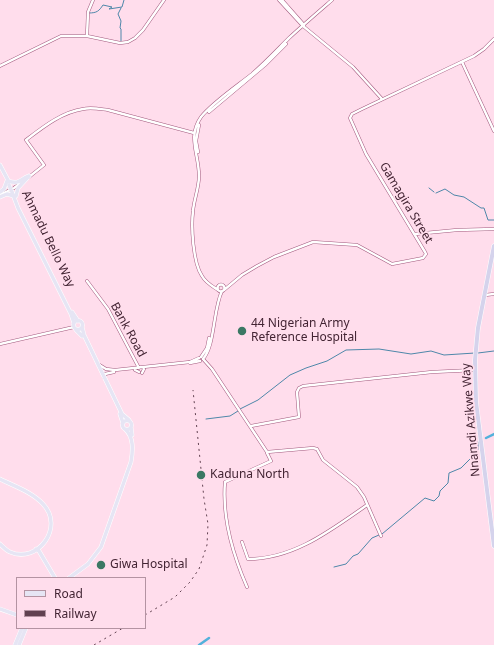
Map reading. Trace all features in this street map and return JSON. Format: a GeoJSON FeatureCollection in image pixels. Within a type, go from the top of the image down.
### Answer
{"type":"FeatureCollection","features":[{"type":"Feature","properties":{"kind":"highway","name":"Nnamdi Azikwe Way"},"geometry":{"type":"LineString","coordinates":[[494,246],[478,328],[475,370],[494,546]]}},
{"type":"Feature","properties":{"kind":"highway","name":"Nnamdi Azikwe Way"},"geometry":{"type":"LineString","coordinates":[[475,370],[478,338],[494,253]]}},
{"type":"Feature","properties":{"kind":"highway","name":"Nnamdi Azikwe Way"},"geometry":{"type":"LineString","coordinates":[[484,457],[494,534]]}},
{"type":"Feature","properties":{"kind":"main road","name":"Ahmadu Bello Way"},"geometry":{"type":"LineString","coordinates":[[0,167],[73,313],[78,321],[82,323],[82,327]]}},
{"type":"Feature","properties":{"kind":"main road"},"geometry":{"type":"LineString","coordinates":[[0,194],[4,190],[7,181],[19,182],[29,176]]}},
{"type":"Feature","properties":{"kind":"main road"},"geometry":{"type":"LineString","coordinates":[[0,194],[15,196],[18,188],[29,176]]}},
{"type":"Feature","properties":{"kind":"main road","name":"Ahmadu Bello Way"},"geometry":{"type":"LineString","coordinates":[[15,196],[18,208],[71,314],[74,326],[82,336],[121,414],[123,423]]}},
{"type":"Feature","properties":{"kind":"main road"},"geometry":{"type":"LineString","coordinates":[[74,577],[86,569],[100,552],[107,537],[133,463],[134,448],[131,427],[132,423],[122,414],[83,333],[82,327],[80,329],[74,326],[78,321]]}},
{"type":"Feature","properties":{"kind":"main road"},"geometry":{"type":"LineString","coordinates":[[71,577],[83,569],[92,560],[98,552],[105,537],[131,462],[131,437],[123,423],[129,420]]}},
{"type":"Feature","properties":{"kind":"main road"},"geometry":{"type":"LineString","coordinates":[[125,428],[128,429],[131,427]]}},
{"type":"Feature","properties":{"kind":"main road"},"geometry":{"type":"LineString","coordinates":[[0,479],[39,500],[47,509],[52,520],[49,535],[38,549],[19,554],[10,552],[0,544]]}},
{"type":"Feature","properties":{"kind":"main road"},"geometry":{"type":"LineString","coordinates":[[38,549],[55,577]]}},
{"type":"Feature","properties":{"kind":"main road"},"geometry":{"type":"LineString","coordinates":[[0,609],[16,614]]}},
{"type":"Feature","properties":{"kind":"main road"},"geometry":{"type":"LineString","coordinates":[[15,645],[22,629]]}},
{"type":"Feature","properties":{"kind":"main road"},"geometry":{"type":"LineString","coordinates":[[19,645],[26,629]]}},
{"type":"Feature","properties":{"kind":"street"},"geometry":{"type":"LineString","coordinates":[[87,36],[88,12],[93,0]]}},
{"type":"Feature","properties":{"kind":"street"},"geometry":{"type":"LineString","coordinates":[[0,66],[61,36],[87,36],[128,42],[135,38],[143,30],[164,0]]}},
{"type":"Feature","properties":{"kind":"street"},"geometry":{"type":"LineString","coordinates":[[281,0],[304,26],[353,67],[382,99]]}},
{"type":"Feature","properties":{"kind":"street"},"geometry":{"type":"LineString","coordinates":[[201,359],[209,348],[221,289],[209,284],[200,274],[197,266],[194,244],[192,217],[199,175],[194,141],[200,119],[211,107],[263,63],[333,0]]}},
{"type":"Feature","properties":{"kind":"street","name":"Gamagira Street"},"geometry":{"type":"LineString","coordinates":[[221,289],[230,285],[242,275],[274,257],[313,242],[357,245],[392,264],[423,258],[426,254],[366,154],[350,120],[352,114],[462,62],[483,50],[494,39]]}},
{"type":"Feature","properties":{"kind":"street"},"geometry":{"type":"LineString","coordinates":[[462,62],[494,131]]}},
{"type":"Feature","properties":{"kind":"street"},"geometry":{"type":"LineString","coordinates":[[0,194],[17,186],[44,165],[26,140],[58,118],[81,109],[90,108],[108,110],[195,134]]}},
{"type":"Feature","properties":{"kind":"street"},"geometry":{"type":"LineString","coordinates":[[415,234],[457,230],[494,229]]}},
{"type":"Feature","properties":{"kind":"street","name":"Bank Road"},"geometry":{"type":"LineString","coordinates":[[88,281],[108,309],[136,367]]}},
{"type":"Feature","properties":{"kind":"street"},"geometry":{"type":"LineString","coordinates":[[485,295],[494,294]]}},
{"type":"Feature","properties":{"kind":"street"},"geometry":{"type":"LineString","coordinates":[[0,343],[74,326]]}},
{"type":"Feature","properties":{"kind":"street"},"geometry":{"type":"LineString","coordinates":[[97,362],[109,370],[115,370],[136,367],[143,368],[201,359],[207,363],[251,426],[271,460],[225,482],[225,510],[229,532],[247,587]]}},
{"type":"Feature","properties":{"kind":"street"},"geometry":{"type":"LineString","coordinates":[[105,378],[105,374],[109,372],[136,367],[143,368]]}},
{"type":"Feature","properties":{"kind":"street"},"geometry":{"type":"LineString","coordinates":[[136,367],[140,372],[143,368]]}},
{"type":"Feature","properties":{"kind":"street"},"geometry":{"type":"LineString","coordinates":[[251,426],[299,417],[297,392],[299,388],[303,386],[426,373],[475,370]]}},
{"type":"Feature","properties":{"kind":"street"},"geometry":{"type":"LineString","coordinates":[[267,452],[313,448],[317,449],[323,460],[357,487],[381,535]]}},
{"type":"Feature","properties":{"kind":"street"},"geometry":{"type":"LineString","coordinates":[[242,542],[248,559],[278,556],[322,536],[367,505]]}},
{"type":"Feature","properties":{"kind":"waterway"},"geometry":{"type":"LineString","coordinates":[[89,13],[98,11],[103,5],[112,7],[109,9],[122,7],[124,0]]}},
{"type":"Feature","properties":{"kind":"waterway"},"geometry":{"type":"LineString","coordinates":[[121,8],[118,14],[121,21],[121,41]]}},
{"type":"Feature","properties":{"kind":"waterway"},"geometry":{"type":"LineString","coordinates":[[429,188],[434,192]]}},
{"type":"Feature","properties":{"kind":"waterway"},"geometry":{"type":"LineString","coordinates":[[436,193],[445,189],[454,195],[464,197],[481,208],[484,208],[488,220],[494,220]]}},
{"type":"Feature","properties":{"kind":"waterway"},"geometry":{"type":"LineString","coordinates":[[240,409],[258,400],[290,375],[327,361],[346,350],[379,349],[411,354],[431,351],[444,355],[475,353]]}},
{"type":"Feature","properties":{"kind":"waterway"},"geometry":{"type":"LineString","coordinates":[[478,353],[494,351]]}},
{"type":"Feature","properties":{"kind":"waterway"},"geometry":{"type":"LineString","coordinates":[[206,419],[230,416],[238,411]]}},
{"type":"Feature","properties":{"kind":"waterway"},"geometry":{"type":"LineString","coordinates":[[486,438],[494,434]]}},
{"type":"Feature","properties":{"kind":"waterway"},"geometry":{"type":"LineString","coordinates":[[382,534],[425,498],[434,501],[439,496],[440,491],[448,483],[449,473],[461,468],[477,452],[478,442]]}},
{"type":"Feature","properties":{"kind":"waterway"},"geometry":{"type":"LineString","coordinates":[[334,567],[346,564],[353,556],[358,554],[372,538],[379,535]]}},
{"type":"Feature","properties":{"kind":"waterway"},"geometry":{"type":"LineString","coordinates":[[199,645],[209,638]]}},
{"type":"Feature","properties":{"kind":"railway"},"geometry":{"type":"LineString","coordinates":[[146,614],[175,597],[190,582],[199,569],[207,545],[208,524],[193,390]]}},
{"type":"Feature","properties":{"kind":"railway"},"geometry":{"type":"LineString","coordinates":[[94,645],[121,629]]}},
{"type":"Feature","properties":{"kind":"place","name":"44 Nigerian Army Reference Hospital"},"geometry":{"type":"Point","coordinates":[242,331]}},
{"type":"Feature","properties":{"kind":"place","name":"Kaduna North"},"geometry":{"type":"Point","coordinates":[201,475]}},
{"type":"Feature","properties":{"kind":"place","name":"Giwa Hospital"},"geometry":{"type":"Point","coordinates":[101,565]}}]}
